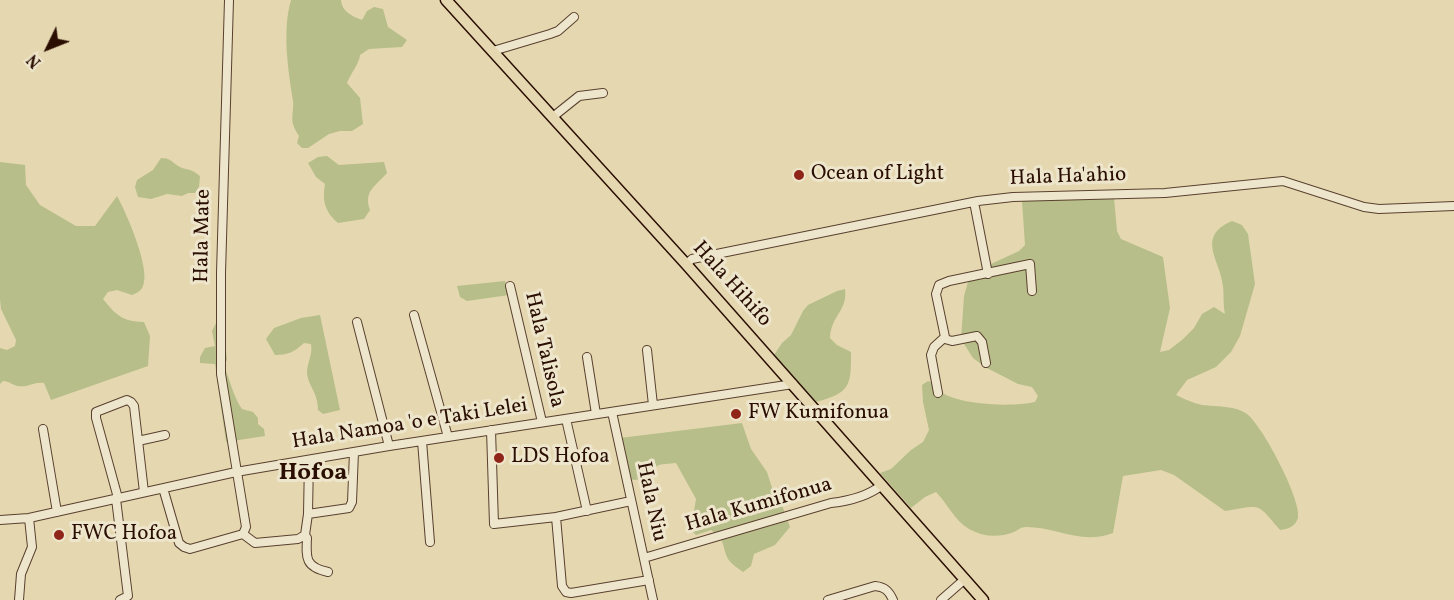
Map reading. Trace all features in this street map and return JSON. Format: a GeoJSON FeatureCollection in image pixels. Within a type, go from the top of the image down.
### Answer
{"type":"FeatureCollection","features":[{"type":"Feature","properties":{"kind":"main road","name":"Hala Hihifo"},"geometry":{"type":"LineString","coordinates":[[446,0],[554,116],[983,600]]}},
{"type":"Feature","properties":{"kind":"street","name":"Hala Mate"},"geometry":{"type":"LineString","coordinates":[[229,0],[221,273],[221,374],[246,527],[243,534]]}},
{"type":"Feature","properties":{"kind":"street"},"geometry":{"type":"LineString","coordinates":[[493,51],[558,31],[574,17]]}},
{"type":"Feature","properties":{"kind":"street"},"geometry":{"type":"LineString","coordinates":[[554,116],[579,96],[603,93]]}},
{"type":"Feature","properties":{"kind":"street","name":"Hala Ha'ahio"},"geometry":{"type":"LineString","coordinates":[[686,264],[692,259],[974,202],[1013,197],[1165,193],[1283,181],[1364,207],[1379,209],[1454,206]]}},
{"type":"Feature","properties":{"kind":"street"},"geometry":{"type":"LineString","coordinates":[[974,202],[988,274]]}},
{"type":"Feature","properties":{"kind":"street"},"geometry":{"type":"LineString","coordinates":[[945,339],[936,294],[939,285],[1030,264],[1032,291]]}},
{"type":"Feature","properties":{"kind":"street","name":"Hala Talisola"},"geometry":{"type":"LineString","coordinates":[[510,286],[542,422]]}},
{"type":"Feature","properties":{"kind":"street"},"geometry":{"type":"LineString","coordinates":[[414,315],[448,437]]}},
{"type":"Feature","properties":{"kind":"street"},"geometry":{"type":"LineString","coordinates":[[357,322],[388,446]]}},
{"type":"Feature","properties":{"kind":"street"},"geometry":{"type":"LineString","coordinates":[[945,339],[952,341],[977,336],[981,342],[986,363]]}},
{"type":"Feature","properties":{"kind":"street"},"geometry":{"type":"LineString","coordinates":[[938,393],[931,355],[934,347],[945,339]]}},
{"type":"Feature","properties":{"kind":"street"},"geometry":{"type":"LineString","coordinates":[[647,350],[653,405]]}},
{"type":"Feature","properties":{"kind":"street"},"geometry":{"type":"LineString","coordinates":[[587,357],[596,414]]}},
{"type":"Feature","properties":{"kind":"street","name":"Hala Namoa 'o e Taki Lelei"},"geometry":{"type":"LineString","coordinates":[[0,520],[29,518],[236,472],[388,446],[793,384]]}},
{"type":"Feature","properties":{"kind":"street"},"geometry":{"type":"LineString","coordinates":[[124,598],[117,499],[96,412],[127,400],[134,406],[144,492]]}},
{"type":"Feature","properties":{"kind":"street","name":"Hala Niu"},"geometry":{"type":"LineString","coordinates":[[612,412],[653,600]]}},
{"type":"Feature","properties":{"kind":"street"},"geometry":{"type":"LineString","coordinates":[[566,419],[587,510]]}},
{"type":"Feature","properties":{"kind":"street"},"geometry":{"type":"LineString","coordinates":[[43,429],[57,512]]}},
{"type":"Feature","properties":{"kind":"street"},"geometry":{"type":"LineString","coordinates":[[491,430],[494,524],[556,517],[631,501]]}},
{"type":"Feature","properties":{"kind":"street"},"geometry":{"type":"LineString","coordinates":[[138,441],[165,435]]}},
{"type":"Feature","properties":{"kind":"street"},"geometry":{"type":"LineString","coordinates":[[422,441],[430,542]]}},
{"type":"Feature","properties":{"kind":"street"},"geometry":{"type":"LineString","coordinates":[[308,514],[349,508],[352,502],[354,452]]}},
{"type":"Feature","properties":{"kind":"street"},"geometry":{"type":"LineString","coordinates":[[309,460],[306,556],[317,570],[328,572]]}},
{"type":"Feature","properties":{"kind":"street","name":"Hala Kumifonua"},"geometry":{"type":"LineString","coordinates":[[644,558],[831,503],[845,501],[873,492],[882,485]]}},
{"type":"Feature","properties":{"kind":"street"},"geometry":{"type":"LineString","coordinates":[[163,488],[179,543],[190,549],[243,534],[255,543],[298,539],[305,535]]}},
{"type":"Feature","properties":{"kind":"street"},"geometry":{"type":"LineString","coordinates":[[556,517],[562,586],[566,592],[649,580]]}},
{"type":"Feature","properties":{"kind":"street"},"geometry":{"type":"LineString","coordinates":[[19,600],[21,574],[32,547],[29,518]]}},
{"type":"Feature","properties":{"kind":"street"},"geometry":{"type":"LineString","coordinates":[[941,600],[965,579]]}},
{"type":"Feature","properties":{"kind":"street"},"geometry":{"type":"LineString","coordinates":[[828,600],[875,586],[883,586],[889,591],[893,600]]}},
{"type":"Feature","properties":{"kind":"green space"},"geometry":{"type":"Polygon","coordinates":[[[291,0],[341,0],[345,11],[362,20],[367,11],[374,7],[383,9],[388,27],[407,40],[402,47],[369,49],[360,55],[347,83],[360,98],[363,124],[352,131],[329,134],[308,148],[302,148],[297,143],[299,136],[292,121],[293,101],[286,37],[291,0]]]}},
{"type":"Feature","properties":{"kind":"green space"},"geometry":{"type":"Polygon","coordinates":[[[327,156],[339,165],[384,162],[387,173],[369,193],[370,210],[364,219],[338,223],[327,210],[324,201],[325,184],[316,177],[308,163],[318,157],[327,156]]]}},
{"type":"Feature","properties":{"kind":"green space"},"geometry":{"type":"Polygon","coordinates":[[[161,158],[168,159],[200,176],[199,187],[195,193],[182,196],[167,194],[151,199],[138,197],[135,187],[137,180],[153,170],[161,158]]]}},
{"type":"Feature","properties":{"kind":"green space"},"geometry":{"type":"Polygon","coordinates":[[[0,162],[25,165],[26,185],[40,205],[76,226],[95,226],[117,196],[141,254],[145,278],[140,291],[132,295],[117,290],[108,292],[103,299],[121,317],[144,322],[150,336],[148,366],[51,400],[44,383],[21,386],[3,381],[0,384],[0,348],[7,350],[15,346],[16,340],[1,309],[0,299],[0,162]]]}},
{"type":"Feature","properties":{"kind":"green space"},"geometry":{"type":"Polygon","coordinates":[[[1114,198],[1117,231],[1121,239],[1163,257],[1170,308],[1160,352],[1169,350],[1182,340],[1194,328],[1202,314],[1214,307],[1225,314],[1223,286],[1212,242],[1221,227],[1232,221],[1242,225],[1248,234],[1255,284],[1240,336],[1231,352],[1216,367],[1187,380],[1176,395],[1202,405],[1237,409],[1254,421],[1280,463],[1294,496],[1298,518],[1291,527],[1280,530],[1262,510],[1257,508],[1225,511],[1174,475],[1161,470],[1123,476],[1113,533],[1090,537],[1026,527],[997,536],[986,535],[964,526],[936,492],[911,508],[880,473],[891,469],[923,442],[929,430],[922,385],[928,381],[946,395],[966,401],[1003,405],[1035,402],[1038,396],[1032,387],[1018,384],[985,367],[973,358],[961,339],[964,296],[968,282],[991,264],[1019,251],[1025,245],[1022,201],[1114,198]]]}},
{"type":"Feature","properties":{"kind":"green space"},"geometry":{"type":"Polygon","coordinates":[[[505,281],[509,295],[467,301],[460,297],[457,286],[505,281]]]}},
{"type":"Feature","properties":{"kind":"green space"},"geometry":{"type":"Polygon","coordinates":[[[845,289],[844,303],[833,324],[830,338],[837,345],[851,352],[849,380],[847,386],[836,395],[816,402],[774,355],[791,335],[808,305],[845,289]]]}},
{"type":"Feature","properties":{"kind":"green space"},"geometry":{"type":"Polygon","coordinates":[[[320,315],[340,410],[323,414],[318,410],[307,373],[311,344],[304,343],[291,352],[275,355],[266,339],[274,328],[301,318],[320,315]]]}},
{"type":"Feature","properties":{"kind":"green space"},"geometry":{"type":"Polygon","coordinates":[[[222,322],[226,329],[227,360],[224,365],[234,394],[242,409],[253,412],[258,418],[258,424],[264,429],[265,436],[226,442],[215,364],[200,363],[200,357],[205,348],[215,346],[212,331],[216,323],[222,322]]]}},
{"type":"Feature","properties":{"kind":"green space"},"geometry":{"type":"Polygon","coordinates":[[[742,423],[751,449],[767,472],[790,527],[775,545],[754,554],[751,566],[743,572],[729,561],[722,540],[716,534],[711,530],[696,535],[685,525],[694,511],[696,499],[676,463],[657,466],[642,477],[633,480],[628,472],[620,438],[742,423]]]}},
{"type":"Feature","properties":{"kind":"place","name":"Ocean of Light"},"geometry":{"type":"Point","coordinates":[799,175]}},
{"type":"Feature","properties":{"kind":"place","name":"FW Kumifonua"},"geometry":{"type":"Point","coordinates":[736,414]}},
{"type":"Feature","properties":{"kind":"place","name":"LDS Hofoa"},"geometry":{"type":"Point","coordinates":[499,458]}},
{"type":"Feature","properties":{"kind":"place","name":"FWC Hofoa"},"geometry":{"type":"Point","coordinates":[59,535]}},
{"type":"Feature","properties":{"kind":"district","name":"Hōfoa"},"geometry":{"type":"Point","coordinates":[313,475]}}]}
